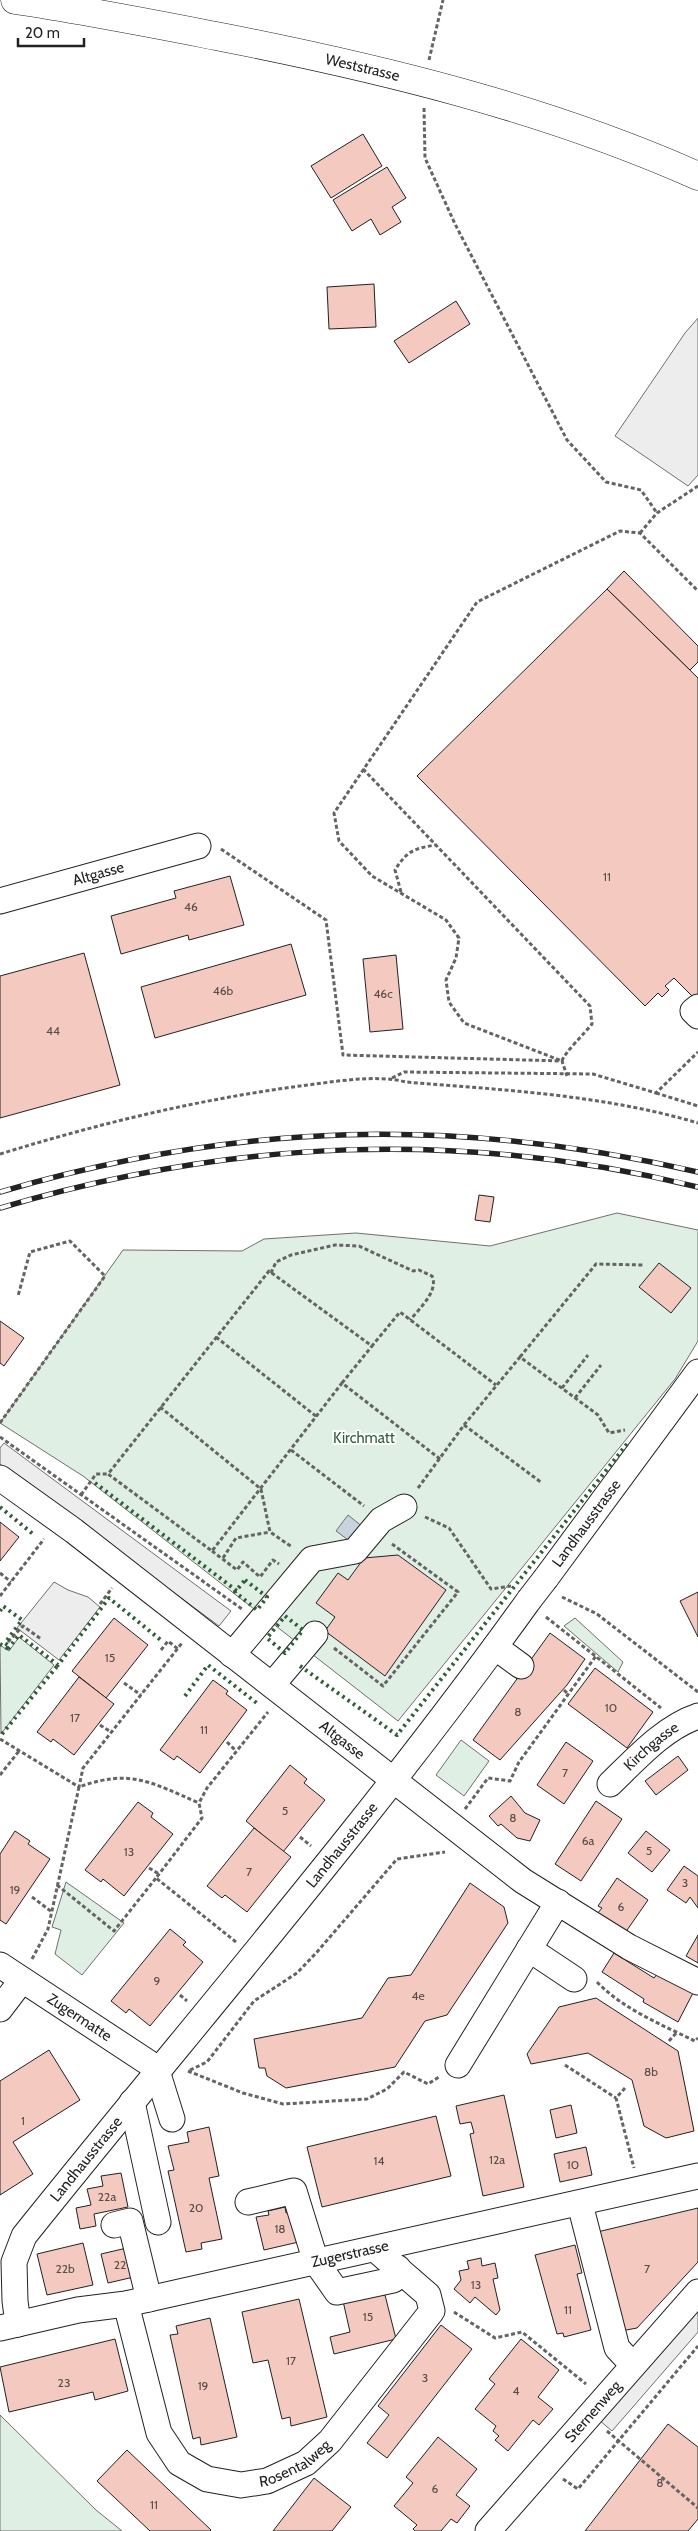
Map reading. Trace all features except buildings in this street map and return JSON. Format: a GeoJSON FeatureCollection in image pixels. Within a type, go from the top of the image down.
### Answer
{"type":"FeatureCollection","features":[{"type":"Feature","properties":{"kind":"main road","name":"Weststrasse"},"geometry":{"type":"LineString","coordinates":[[15,0],[267,46],[354,64],[424,82],[540,116],[698,176]]}},
{"type":"Feature","properties":{"kind":"street","name":"Altgasse"},"geometry":{"type":"LineString","coordinates":[[0,902],[198,846]]}},
{"type":"Feature","properties":{"kind":"street"},"geometry":{"type":"LineString","coordinates":[[698,1007],[693,1012],[698,1016]]}},
{"type":"Feature","properties":{"kind":"street","name":"Landhausstrasse"},"geometry":{"type":"LineString","coordinates":[[9,2326],[15,2301],[14,2262],[24,2236],[395,1780],[495,1647],[525,1596],[546,1578],[698,1372]]}},
{"type":"Feature","properties":{"kind":"street","name":"Altgasse"},"geometry":{"type":"LineString","coordinates":[[0,1478],[67,1526],[232,1655],[272,1696],[395,1780],[454,1829],[524,1881],[629,1947],[698,1982]]}},
{"type":"Feature","properties":{"kind":"street"},"geometry":{"type":"LineString","coordinates":[[232,1655],[304,1569],[355,1551],[377,1525],[404,1506]]}},
{"type":"Feature","properties":{"kind":"street"},"geometry":{"type":"LineString","coordinates":[[272,1696],[315,1634]]}},
{"type":"Feature","properties":{"kind":"street"},"geometry":{"type":"LineString","coordinates":[[495,1647],[521,1666]]}},
{"type":"Feature","properties":{"kind":"street","name":"Kirchgasse"},"geometry":{"type":"LineString","coordinates":[[610,1784],[652,1744],[690,1720]]}},
{"type":"Feature","properties":{"kind":"street"},"geometry":{"type":"LineString","coordinates":[[458,2065],[558,1902]]}},
{"type":"Feature","properties":{"kind":"street"},"geometry":{"type":"LineString","coordinates":[[529,1949],[583,1978]]}},
{"type":"Feature","properties":{"kind":"street","name":"Zugermatte"},"geometry":{"type":"LineString","coordinates":[[0,1965],[160,2067]]}},
{"type":"Feature","properties":{"kind":"street"},"geometry":{"type":"LineString","coordinates":[[0,2009],[22,1980]]}},
{"type":"Feature","properties":{"kind":"street"},"geometry":{"type":"LineString","coordinates":[[160,2067],[172,2119]]}},
{"type":"Feature","properties":{"kind":"street"},"geometry":{"type":"LineString","coordinates":[[132,2102],[158,2222]]}},
{"type":"Feature","properties":{"kind":"street","name":"Zugerstrasse"},"geometry":{"type":"LineString","coordinates":[[9,2326],[78,2310],[137,2301],[580,2204],[698,2176]]}},
{"type":"Feature","properties":{"kind":"street"},"geometry":{"type":"LineString","coordinates":[[248,2202],[294,2191],[316,2262],[337,2292],[392,2280],[398,2268]]}},
{"type":"Feature","properties":{"kind":"street"},"geometry":{"type":"LineString","coordinates":[[580,2204],[617,2348],[633,2365]]}},
{"type":"Feature","properties":{"kind":"street"},"geometry":{"type":"LineString","coordinates":[[114,2226],[130,2221],[137,2301]]}},
{"type":"Feature","properties":{"kind":"street"},"geometry":{"type":"LineString","coordinates":[[375,2249],[428,2295]]}},
{"type":"Feature","properties":{"kind":"street","name":"Sternenweg"},"geometry":{"type":"LineString","coordinates":[[488,2531],[542,2467],[698,2292]]}},
{"type":"Feature","properties":{"kind":"street","name":"Rosentalweg"},"geometry":{"type":"LineString","coordinates":[[137,2301],[159,2433],[179,2463],[206,2479],[241,2485],[267,2481],[306,2463],[330,2442],[432,2311],[428,2295]]}},
{"type":"Feature","properties":{"kind":"path"},"geometry":{"type":"LineString","coordinates":[[443,0],[424,82],[425,158],[455,224],[567,440],[606,482],[642,490],[657,513]]}},
{"type":"Feature","properties":{"kind":"path"},"geometry":{"type":"LineString","coordinates":[[640,532],[657,513],[698,486]]}},
{"type":"Feature","properties":{"kind":"path"},"geometry":{"type":"LineString","coordinates":[[562,1062],[464,1023],[449,1002],[446,980],[456,958],[459,938],[446,920],[372,876],[339,841],[334,813],[477,602],[620,531],[640,532],[698,592]]}},
{"type":"Feature","properties":{"kind":"path"},"geometry":{"type":"LineString","coordinates":[[364,770],[590,1006],[592,1024],[579,1042],[564,1055],[562,1062],[567,1076]]}},
{"type":"Feature","properties":{"kind":"path"},"geometry":{"type":"LineString","coordinates":[[198,846],[209,841],[326,920],[343,1055],[562,1062]]}},
{"type":"Feature","properties":{"kind":"path"},"geometry":{"type":"LineString","coordinates":[[401,893],[395,870],[404,855],[417,848],[436,845]]}},
{"type":"Feature","properties":{"kind":"path"},"geometry":{"type":"LineString","coordinates":[[656,1093],[698,1052]]}},
{"type":"Feature","properties":{"kind":"path"},"geometry":{"type":"LineString","coordinates":[[391,1078],[404,1072],[567,1076],[593,1074],[698,1106]]}},
{"type":"Feature","properties":{"kind":"path"},"geometry":{"type":"LineString","coordinates":[[0,1154],[144,1113],[230,1096],[317,1084],[391,1078],[406,1082],[582,1098],[668,1114],[698,1123]]}},
{"type":"Feature","properties":{"kind":"path"},"geometry":{"type":"LineString","coordinates":[[0,1423],[105,1276],[70,1241],[30,1252],[18,1296]]}},
{"type":"Feature","properties":{"kind":"path"},"geometry":{"type":"LineString","coordinates":[[271,1273],[276,1262],[292,1255],[335,1245],[359,1246],[413,1271],[419,1270],[432,1276],[434,1281],[433,1288],[410,1320]]}},
{"type":"Feature","properties":{"kind":"path"},"geometry":{"type":"LineString","coordinates":[[643,1265],[596,1264],[464,1425],[404,1506],[449,1528],[491,1589],[525,1596],[596,1656],[690,1720]]}},
{"type":"Feature","properties":{"kind":"path"},"geometry":{"type":"LineString","coordinates":[[108,1474],[269,1271],[372,1346]]}},
{"type":"Feature","properties":{"kind":"path"},"geometry":{"type":"LineString","coordinates":[[212,1552],[317,1418],[342,1383],[400,1312],[496,1385]]}},
{"type":"Feature","properties":{"kind":"path"},"geometry":{"type":"LineString","coordinates":[[216,1337],[317,1418]]}},
{"type":"Feature","properties":{"kind":"path"},"geometry":{"type":"LineString","coordinates":[[562,1388],[588,1355]]}},
{"type":"Feature","properties":{"kind":"path"},"geometry":{"type":"LineString","coordinates":[[520,1357],[598,1416],[609,1433],[627,1430]]}},
{"type":"Feature","properties":{"kind":"path"},"geometry":{"type":"LineString","coordinates":[[575,1398],[601,1365]]}},
{"type":"Feature","properties":{"kind":"path"},"geometry":{"type":"LineString","coordinates":[[342,1383],[440,1458]]}},
{"type":"Feature","properties":{"kind":"path"},"geometry":{"type":"LineString","coordinates":[[160,1407],[261,1489],[270,1532],[304,1569]]}},
{"type":"Feature","properties":{"kind":"path"},"geometry":{"type":"LineString","coordinates":[[464,1425],[542,1483]]}},
{"type":"Feature","properties":{"kind":"path"},"geometry":{"type":"LineString","coordinates":[[0,1437],[260,1622]]}},
{"type":"Feature","properties":{"kind":"path"},"geometry":{"type":"LineString","coordinates":[[291,1450],[458,1592],[383,1686],[315,1634]]}},
{"type":"Feature","properties":{"kind":"path"},"geometry":{"type":"LineString","coordinates":[[81,1495],[96,1474],[108,1474],[237,1570],[243,1562],[260,1577],[273,1560],[304,1569]]}},
{"type":"Feature","properties":{"kind":"path"},"geometry":{"type":"LineString","coordinates":[[0,1596],[50,1532]]}},
{"type":"Feature","properties":{"kind":"path"},"geometry":{"type":"LineString","coordinates":[[222,1558],[236,1538],[270,1532]]}},
{"type":"Feature","properties":{"kind":"path"},"geometry":{"type":"LineString","coordinates":[[0,1573],[11,1582]]}},
{"type":"Feature","properties":{"kind":"path"},"geometry":{"type":"LineString","coordinates":[[100,1604],[106,1597]]}},
{"type":"Feature","properties":{"kind":"path"},"geometry":{"type":"LineString","coordinates":[[562,1597],[596,1614],[698,1692]]}},
{"type":"Feature","properties":{"kind":"path"},"geometry":{"type":"LineString","coordinates":[[8,1642],[23,1626],[41,1639]]}},
{"type":"Feature","properties":{"kind":"path"},"geometry":{"type":"LineString","coordinates":[[22,1980],[48,1929],[83,1768],[186,1639]]}},
{"type":"Feature","properties":{"kind":"path"},"geometry":{"type":"LineString","coordinates":[[161,1650],[168,1641],[178,1649]]}},
{"type":"Feature","properties":{"kind":"path"},"geometry":{"type":"LineString","coordinates":[[454,1829],[464,1810],[488,1778],[510,1781],[519,1762],[596,1656]]}},
{"type":"Feature","properties":{"kind":"path"},"geometry":{"type":"LineString","coordinates":[[124,1683],[141,1695]]}},
{"type":"Feature","properties":{"kind":"path"},"geometry":{"type":"LineString","coordinates":[[564,1690],[568,1694]]}},
{"type":"Feature","properties":{"kind":"path"},"geometry":{"type":"LineString","coordinates":[[57,1886],[114,1931],[202,1818],[198,1803],[207,1788],[236,1751],[272,1696]]}},
{"type":"Feature","properties":{"kind":"path"},"geometry":{"type":"LineString","coordinates":[[100,1725],[111,1732]]}},
{"type":"Feature","properties":{"kind":"path"},"geometry":{"type":"LineString","coordinates":[[0,1739],[80,1787]]}},
{"type":"Feature","properties":{"kind":"path"},"geometry":{"type":"LineString","coordinates":[[227,1742],[236,1751]]}},
{"type":"Feature","properties":{"kind":"path"},"geometry":{"type":"LineString","coordinates":[[0,1775],[20,1751]]}},
{"type":"Feature","properties":{"kind":"path"},"geometry":{"type":"LineString","coordinates":[[80,1787],[103,1778],[141,1779],[198,1803]]}},
{"type":"Feature","properties":{"kind":"path"},"geometry":{"type":"LineString","coordinates":[[189,2071],[207,2062],[254,2001],[297,1973],[397,1859],[445,1852]]}},
{"type":"Feature","properties":{"kind":"path"},"geometry":{"type":"LineString","coordinates":[[149,1868],[159,1874]]}},
{"type":"Feature","properties":{"kind":"path"},"geometry":{"type":"LineString","coordinates":[[156,1878],[252,1955]]}},
{"type":"Feature","properties":{"kind":"path"},"geometry":{"type":"LineString","coordinates":[[32,1897],[52,1912]]}},
{"type":"Feature","properties":{"kind":"path"},"geometry":{"type":"LineString","coordinates":[[583,1978],[609,1995],[677,2032],[695,2041],[698,2038]]}},
{"type":"Feature","properties":{"kind":"path"},"geometry":{"type":"LineString","coordinates":[[669,2041],[677,2032]]}},
{"type":"Feature","properties":{"kind":"path"},"geometry":{"type":"LineString","coordinates":[[160,2067],[189,2071],[243,2093],[283,2104],[367,2099],[387,2089],[404,2072],[428,2084],[458,2065]]}},
{"type":"Feature","properties":{"kind":"path"},"geometry":{"type":"LineString","coordinates":[[565,2065],[616,2098],[636,2176]]}},
{"type":"Feature","properties":{"kind":"path"},"geometry":{"type":"LineString","coordinates":[[616,2098],[626,2088]]}},
{"type":"Feature","properties":{"kind":"path"},"geometry":{"type":"LineString","coordinates":[[428,2295],[495,2338],[522,2332],[596,2407],[617,2440],[698,2508]]}},
{"type":"Feature","properties":{"kind":"path"},"geometry":{"type":"LineString","coordinates":[[542,2467],[578,2489],[617,2440],[698,2346]]}},
{"type":"Feature","properties":{"kind":"green space","name":"Kirchmatt"},"geometry":{"type":"Polygon","coordinates":[[[617,1213],[698,1230],[698,1341],[675,1379],[398,1721],[83,1476],[0,1423],[123,1250],[242,1251],[264,1239],[356,1233],[490,1246],[617,1213]]]}},
{"type":"Feature","properties":{"kind":"green space"},"geometry":{"type":"Polygon","coordinates":[[[575,1618],[623,1662],[618,1672],[564,1626],[575,1618]]]}},
{"type":"Feature","properties":{"kind":"green space"},"geometry":{"type":"Polygon","coordinates":[[[19,1637],[54,1665],[1,1734],[0,1645],[9,1651],[19,1637]]]}},
{"type":"Feature","properties":{"kind":"green space"},"geometry":{"type":"Polygon","coordinates":[[[461,1740],[489,1761],[464,1796],[436,1775],[461,1740]]]}},
{"type":"Feature","properties":{"kind":"green space"},"geometry":{"type":"Polygon","coordinates":[[[66,1882],[124,1923],[82,1975],[55,1954],[61,1930],[52,1927],[66,1882]]]}},
{"type":"Feature","properties":{"kind":"green space"},"geometry":{"type":"Polygon","coordinates":[[[0,2415],[96,2510],[122,2531],[0,2531],[0,2415]]]}},
{"type":"Feature","properties":{"kind":"shaded area"},"geometry":{"type":"Polygon","coordinates":[[[698,318],[698,475],[688,486],[615,436],[685,333],[698,318]]]}},
{"type":"Feature","properties":{"kind":"shaded area"},"geometry":{"type":"Polygon","coordinates":[[[4,1443],[231,1611],[219,1626],[0,1464],[0,1448],[4,1443]]]}},
{"type":"Feature","properties":{"kind":"shaded area"},"geometry":{"type":"Polygon","coordinates":[[[348,1515],[363,1527],[351,1542],[336,1531],[348,1515]]]}},
{"type":"Feature","properties":{"kind":"shaded area"},"geometry":{"type":"Polygon","coordinates":[[[54,1582],[68,1590],[88,1597],[100,1607],[59,1660],[17,1628],[54,1582]]]}},
{"type":"Feature","properties":{"kind":"shaded area"},"geometry":{"type":"Polygon","coordinates":[[[698,2308],[698,2332],[612,2431],[599,2420],[698,2308]]]}},
{"type":"Feature","properties":{"kind":"railway"},"geometry":{"type":"LineString","coordinates":[[0,1192],[89,1169],[176,1151],[262,1140],[348,1135],[433,1135],[520,1142],[608,1154],[698,1172]]}},
{"type":"Feature","properties":{"kind":"railway"},"geometry":{"type":"LineString","coordinates":[[0,1208],[87,1185],[174,1167],[261,1156],[348,1150],[434,1150],[521,1156],[609,1168],[698,1187]]}},
{"type":"Feature","properties":{"kind":"hedge"},"geometry":{"type":"LineString","coordinates":[[300,1666],[397,1735],[627,1444]]}},
{"type":"Feature","properties":{"kind":"hedge"},"geometry":{"type":"LineString","coordinates":[[95,1483],[237,1591]]}},
{"type":"Feature","properties":{"kind":"hedge"},"geometry":{"type":"LineString","coordinates":[[0,1507],[33,1534]]}},
{"type":"Feature","properties":{"kind":"hedge"},"geometry":{"type":"LineString","coordinates":[[245,1580],[267,1597],[257,1610],[235,1592],[245,1580]]}},
{"type":"Feature","properties":{"kind":"hedge"},"geometry":{"type":"LineString","coordinates":[[8,1649],[19,1635],[58,1665],[109,1598],[162,1641]]}},
{"type":"Feature","properties":{"kind":"hedge"},"geometry":{"type":"LineString","coordinates":[[0,1611],[3,1606],[22,1620],[5,1643],[9,1646],[7,1648],[0,1644]]}},
{"type":"Feature","properties":{"kind":"hedge"},"geometry":{"type":"LineString","coordinates":[[285,1616],[303,1630],[285,1653],[267,1638],[285,1616]]}},
{"type":"Feature","properties":{"kind":"hedge"},"geometry":{"type":"LineString","coordinates":[[2,1734],[58,1665]]}},
{"type":"Feature","properties":{"kind":"hedge"},"geometry":{"type":"LineString","coordinates":[[185,1696],[208,1665],[258,1704]]}}]}
